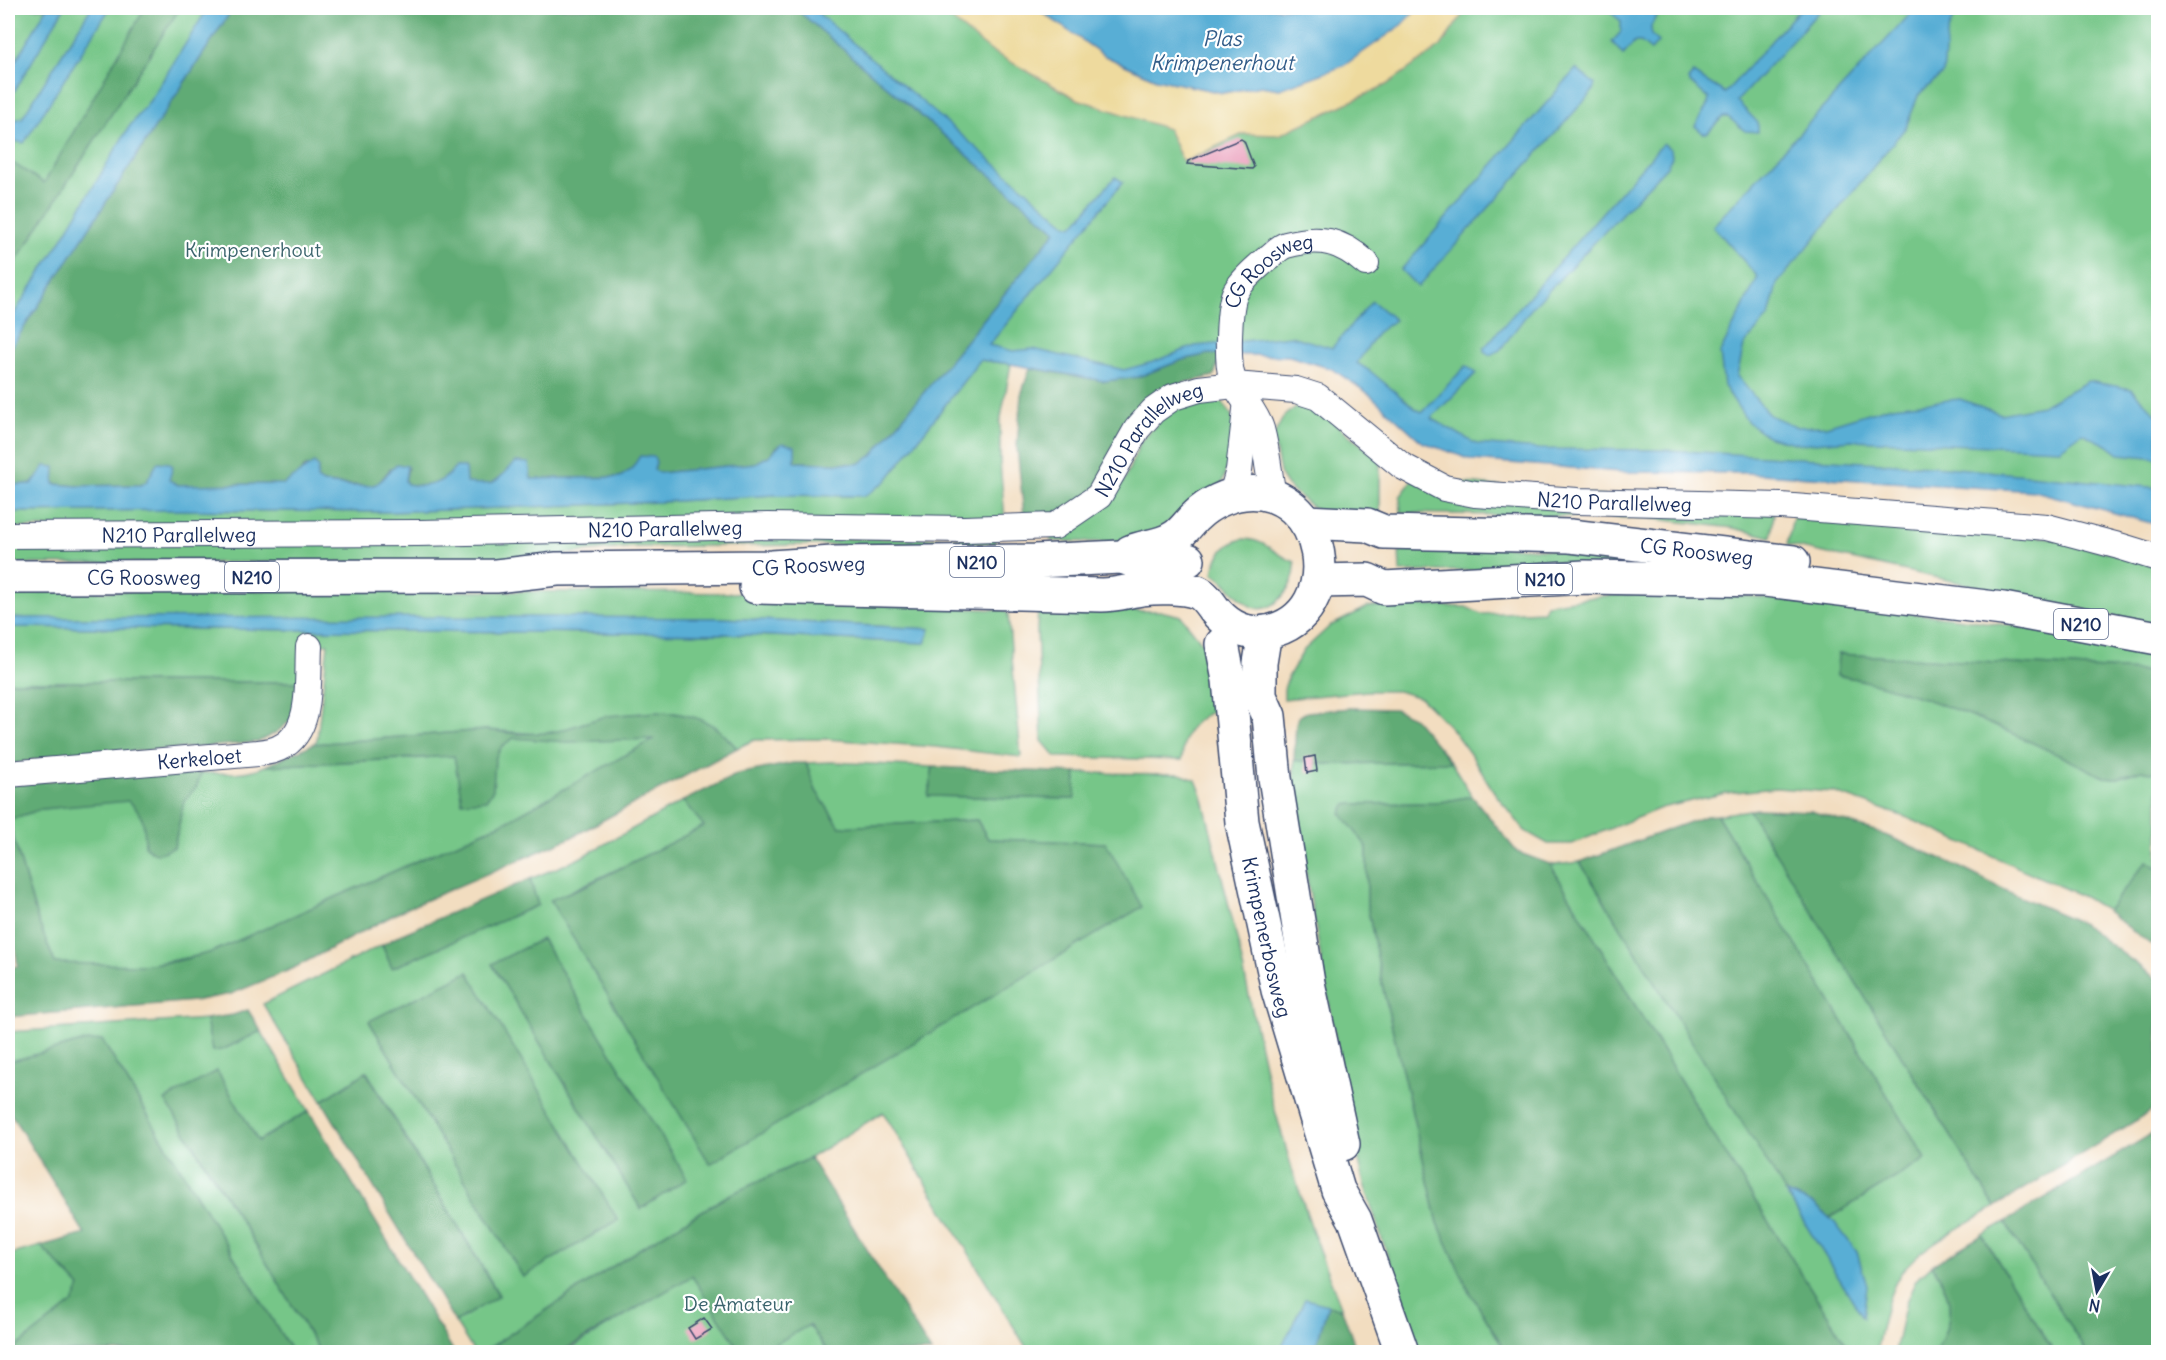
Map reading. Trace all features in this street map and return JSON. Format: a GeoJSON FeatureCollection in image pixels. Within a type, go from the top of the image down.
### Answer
{"type":"FeatureCollection","features":[{"type":"Feature","properties":{"kind":"main road","name":"N210"},"geometry":{"type":"LineString","coordinates":[[1230,506],[1260,493],[1273,496]]}},
{"type":"Feature","properties":{"kind":"main road"},"geometry":{"type":"LineString","coordinates":[[1186,573],[1201,626],[1222,644],[1238,651],[1299,641],[1313,629],[1323,595],[1311,531],[1286,502],[1273,496]]}},
{"type":"Feature","properties":{"kind":"main road","name":"N210"},"geometry":{"type":"LineString","coordinates":[[1270,645],[1249,632],[1237,629],[1220,616],[1186,573],[1198,514],[1215,502],[1230,506],[1239,513],[1253,512],[1276,520],[1301,539],[1311,531]]}},
{"type":"Feature","properties":{"kind":"main road","name":"CG Roosweg"},"geometry":{"type":"LineString","coordinates":[[1311,531],[1367,525],[1384,532],[1570,536],[1808,564],[1934,586],[2003,609]]}},
{"type":"Feature","properties":{"kind":"main road","name":"CG Roosweg"},"geometry":{"type":"LineString","coordinates":[[8,577],[496,576],[557,569],[1035,561],[1121,557],[1142,547],[1172,540],[1186,573],[1179,607],[1142,604],[1118,595],[754,586],[553,584],[496,576]]}},
{"type":"Feature","properties":{"kind":"main road","name":"CG Roosweg"},"geometry":{"type":"LineString","coordinates":[[1323,595],[1353,600],[1367,598],[1384,588],[1585,577],[1766,580],[2003,609],[2158,638]]}},
{"type":"Feature","properties":{"kind":"main road","name":"Krimpenerbosweg"},"geometry":{"type":"LineString","coordinates":[[1222,644],[1229,680],[1242,822],[1278,990],[1338,1190],[1355,1220],[1402,1353]]}},
{"type":"Feature","properties":{"kind":"main road","name":"Krimpenerbosweg"},"geometry":{"type":"LineString","coordinates":[[1270,645],[1260,663],[1260,696],[1269,716],[1275,778],[1308,982],[1341,1132],[1355,1220]]}},
{"type":"Feature","properties":{"kind":"street","name":"CG Roosweg"},"geometry":{"type":"LineString","coordinates":[[1230,506],[1239,470],[1237,387],[1229,324],[1236,290],[1257,267],[1283,246],[1312,239],[1329,241],[1350,249],[1366,263]]}},
{"type":"Feature","properties":{"kind":"street","name":"CG Roosweg"},"geometry":{"type":"LineString","coordinates":[[1237,387],[1260,426],[1268,459],[1273,496]]}},
{"type":"Feature","properties":{"kind":"street","name":"N210 Parallelweg"},"geometry":{"type":"LineString","coordinates":[[8,535],[418,533],[768,526],[964,529],[1055,526],[1099,496],[1137,429],[1153,411],[1173,397],[1199,389],[1237,387],[1296,390],[1318,397],[1402,466],[1444,488],[1475,494],[1578,501],[1781,506],[2047,527],[2158,558]]}},
{"type":"Feature","properties":{"kind":"street","name":"Kerkeloet"},"geometry":{"type":"LineString","coordinates":[[8,774],[258,753],[280,748],[298,735],[305,714],[309,647]]}},
{"type":"Feature","properties":{"kind":"green space","name":"Krimpenerhout"},"geometry":{"type":"Polygon","coordinates":[[[8,8],[2158,8],[2158,512],[2036,484],[1520,456],[1439,439],[1326,353],[1269,347],[1127,374],[973,347],[8,497],[8,8]]]}},
{"type":"Feature","properties":{"kind":"green space"},"geometry":{"type":"Polygon","coordinates":[[[145,8],[180,8],[8,274],[8,160],[44,183],[145,8]]]}},
{"type":"Feature","properties":{"kind":"green space"},"geometry":{"type":"Polygon","coordinates":[[[233,8],[795,8],[1056,231],[872,456],[859,464],[795,462],[777,446],[769,456],[756,463],[660,473],[639,470],[620,477],[531,479],[506,471],[497,480],[484,485],[465,483],[465,467],[457,467],[441,481],[422,486],[407,484],[405,481],[408,468],[390,469],[378,484],[370,486],[323,483],[317,479],[318,467],[305,467],[295,478],[284,484],[178,485],[159,480],[141,485],[77,486],[54,484],[54,472],[46,466],[32,484],[8,485],[8,352],[233,8]]]}},
{"type":"Feature","properties":{"kind":"green space"},"geometry":{"type":"Polygon","coordinates":[[[1208,354],[1221,354],[1214,376],[1183,383],[1096,492],[1064,515],[1024,516],[1017,447],[1021,395],[1030,368],[1104,381],[1138,377],[1182,360],[1208,354]]]}},
{"type":"Feature","properties":{"kind":"green space"},"geometry":{"type":"Polygon","coordinates":[[[980,360],[1011,364],[1000,423],[1000,463],[1005,519],[8,528],[8,512],[175,510],[389,512],[660,502],[774,495],[865,496],[886,481],[980,360]]]}},
{"type":"Feature","properties":{"kind":"green space"},"geometry":{"type":"Polygon","coordinates":[[[1210,398],[1223,403],[1234,423],[1235,444],[1222,483],[1144,540],[1051,541],[1050,535],[1107,502],[1124,481],[1141,441],[1164,416],[1177,406],[1210,398]]]}},
{"type":"Feature","properties":{"kind":"green space"},"geometry":{"type":"Polygon","coordinates":[[[1313,406],[1380,460],[1380,519],[1317,511],[1287,486],[1281,477],[1273,437],[1284,416],[1296,407],[1313,406]]]}},
{"type":"Feature","properties":{"kind":"green space"},"geometry":{"type":"Polygon","coordinates":[[[1414,478],[1774,513],[1771,537],[1733,528],[1646,518],[1401,513],[1400,497],[1414,478]]]}},
{"type":"Feature","properties":{"kind":"green space"},"geometry":{"type":"Polygon","coordinates":[[[1793,517],[2055,538],[2158,566],[2158,626],[1787,545],[1793,517]]]}},
{"type":"Feature","properties":{"kind":"green space"},"geometry":{"type":"Polygon","coordinates":[[[995,538],[996,543],[633,547],[495,561],[8,564],[8,542],[995,538]]]}},
{"type":"Feature","properties":{"kind":"green space"},"geometry":{"type":"Polygon","coordinates":[[[1243,539],[1264,544],[1295,562],[1295,572],[1290,585],[1282,597],[1271,606],[1262,609],[1253,607],[1213,573],[1223,551],[1232,543],[1243,539]]]}},
{"type":"Feature","properties":{"kind":"green space"},"geometry":{"type":"Polygon","coordinates":[[[1512,547],[1743,564],[1400,572],[1399,548],[1512,547]]]}},
{"type":"Feature","properties":{"kind":"green space"},"geometry":{"type":"Polygon","coordinates":[[[303,590],[762,593],[855,604],[1004,610],[1008,614],[1021,757],[936,747],[826,739],[754,740],[737,748],[716,727],[676,713],[583,723],[565,730],[539,734],[486,730],[313,744],[317,740],[328,644],[301,643],[299,682],[8,682],[8,627],[727,634],[925,643],[930,629],[723,618],[8,618],[8,592],[303,590]]]}},
{"type":"Feature","properties":{"kind":"green space"},"geometry":{"type":"Polygon","coordinates":[[[1651,593],[1748,596],[1957,618],[2158,647],[2158,672],[1839,654],[1837,675],[1903,690],[1962,711],[2104,777],[2118,778],[2141,770],[2158,773],[2158,869],[2147,861],[2107,911],[2086,898],[1908,818],[1833,792],[1776,788],[1726,793],[1661,808],[1572,844],[1548,844],[1525,831],[1494,792],[1451,728],[1421,698],[1398,691],[1367,691],[1284,699],[1288,677],[1304,650],[1330,626],[1368,607],[1413,605],[1466,607],[1481,614],[1544,611],[1546,604],[1601,596],[1651,593]]]}},
{"type":"Feature","properties":{"kind":"green space"},"geometry":{"type":"Polygon","coordinates":[[[1038,609],[1160,611],[1181,616],[1213,656],[1221,707],[1192,726],[1185,740],[1182,760],[1056,757],[1042,741],[1038,609]]]}},
{"type":"Feature","properties":{"kind":"green space"},"geometry":{"type":"Polygon","coordinates":[[[1838,654],[2158,672],[2158,773],[2141,770],[2118,778],[2104,777],[2007,731],[1940,704],[1837,675],[1838,654]]]}},
{"type":"Feature","properties":{"kind":"green space"},"geometry":{"type":"Polygon","coordinates":[[[8,682],[299,682],[292,719],[277,732],[258,742],[56,756],[8,765],[8,682]]]}},
{"type":"Feature","properties":{"kind":"green space"},"geometry":{"type":"Polygon","coordinates":[[[1350,708],[1395,709],[1413,717],[1451,762],[1324,764],[1294,760],[1298,717],[1307,712],[1350,708]]]}},
{"type":"Feature","properties":{"kind":"green space"},"geometry":{"type":"Polygon","coordinates":[[[656,712],[679,714],[702,720],[719,730],[737,748],[570,838],[403,910],[292,969],[231,994],[194,1001],[8,1017],[8,968],[18,966],[8,920],[8,820],[37,918],[55,963],[142,965],[177,961],[212,952],[507,821],[654,739],[567,742],[514,738],[502,746],[495,759],[493,790],[486,800],[462,802],[454,756],[265,766],[313,744],[486,730],[519,734],[552,733],[606,716],[656,712]]]}},
{"type":"Feature","properties":{"kind":"green space"},"geometry":{"type":"Polygon","coordinates":[[[514,738],[655,739],[558,795],[507,821],[209,954],[134,967],[55,963],[37,918],[8,819],[42,809],[125,800],[139,806],[145,826],[174,847],[184,801],[198,782],[201,773],[242,772],[265,766],[425,758],[502,746],[514,738]]]}},
{"type":"Feature","properties":{"kind":"green space"},"geometry":{"type":"Polygon","coordinates":[[[1294,760],[1324,764],[1451,762],[1472,796],[1435,803],[1353,804],[1362,840],[1367,847],[1367,904],[1384,993],[1438,1223],[1467,1287],[1506,1352],[1419,1352],[1364,1184],[1348,1111],[1300,840],[1294,789],[1294,760]]]}},
{"type":"Feature","properties":{"kind":"green space"},"geometry":{"type":"Polygon","coordinates":[[[793,763],[806,763],[816,791],[840,827],[977,820],[988,839],[1106,843],[1142,907],[710,1164],[550,900],[587,885],[704,826],[683,801],[738,774],[793,763]]]}},
{"type":"Feature","properties":{"kind":"green space"},"geometry":{"type":"Polygon","coordinates":[[[806,763],[933,767],[928,796],[1074,799],[1076,773],[1180,774],[1196,780],[1202,795],[1237,939],[1270,1093],[1321,1256],[1342,1309],[1328,1305],[1281,1349],[1283,1352],[1029,1352],[883,1112],[810,1158],[729,1195],[644,1246],[483,1352],[474,1352],[455,1322],[499,1295],[367,1072],[322,1101],[263,1004],[382,945],[392,968],[538,905],[530,879],[576,860],[683,801],[705,826],[550,901],[1106,843],[988,839],[977,820],[840,827],[816,791],[806,763]],[[542,939],[492,964],[641,1209],[686,1178],[542,939]],[[369,1021],[523,1277],[618,1220],[369,1021]]]}},
{"type":"Feature","properties":{"kind":"green space"},"geometry":{"type":"Polygon","coordinates":[[[933,767],[1076,773],[1075,799],[928,796],[933,767]]]}},
{"type":"Feature","properties":{"kind":"green space"},"geometry":{"type":"Polygon","coordinates":[[[201,773],[197,786],[184,801],[174,847],[162,852],[152,852],[145,846],[143,820],[128,801],[42,809],[8,820],[8,785],[111,774],[201,773]]]}},
{"type":"Feature","properties":{"kind":"green space"},"geometry":{"type":"Polygon","coordinates":[[[1472,796],[1517,852],[1550,864],[1712,1133],[1851,1352],[1506,1352],[1467,1287],[1438,1223],[1384,993],[1367,904],[1367,847],[1341,813],[1345,805],[1435,803],[1472,796]]]}},
{"type":"Feature","properties":{"kind":"green space"},"geometry":{"type":"Polygon","coordinates":[[[1749,810],[1995,1207],[1920,1253],[1901,1273],[1888,1302],[1876,1352],[1851,1352],[1712,1133],[1550,864],[1580,862],[1863,1316],[1835,1223],[1829,1218],[1926,1159],[1717,815],[1749,810]]]}},
{"type":"Feature","properties":{"kind":"green space"},"geometry":{"type":"Polygon","coordinates":[[[1749,810],[1811,811],[1875,831],[1947,861],[2009,892],[2081,923],[2158,980],[2158,1107],[1995,1207],[1749,810]]]}},
{"type":"Feature","properties":{"kind":"green space"},"geometry":{"type":"Polygon","coordinates":[[[1717,815],[1926,1159],[1829,1218],[1814,1204],[1786,1193],[1580,862],[1706,816],[1717,815]]]}},
{"type":"Feature","properties":{"kind":"green space"},"geometry":{"type":"Polygon","coordinates":[[[2147,861],[2158,869],[2158,950],[2107,911],[2147,861]]]}},
{"type":"Feature","properties":{"kind":"green space"},"geometry":{"type":"Polygon","coordinates":[[[530,879],[538,905],[392,968],[382,945],[402,934],[530,879]]]}},
{"type":"Feature","properties":{"kind":"green space"},"geometry":{"type":"Polygon","coordinates":[[[542,939],[687,1179],[641,1209],[492,964],[542,939]]]}},
{"type":"Feature","properties":{"kind":"green space"},"geometry":{"type":"Polygon","coordinates":[[[468,972],[618,1220],[523,1277],[369,1021],[468,972]]]}},
{"type":"Feature","properties":{"kind":"green space"},"geometry":{"type":"Polygon","coordinates":[[[248,1010],[261,1031],[222,1050],[212,1051],[206,1019],[248,1010]]]}},
{"type":"Feature","properties":{"kind":"green space"},"geometry":{"type":"Polygon","coordinates":[[[206,1019],[212,1051],[222,1050],[261,1031],[309,1111],[258,1141],[217,1071],[194,1147],[320,1352],[292,1352],[102,1040],[82,1042],[8,1062],[8,1032],[206,1019]]]}},
{"type":"Feature","properties":{"kind":"green space"},"geometry":{"type":"Polygon","coordinates":[[[102,1040],[292,1352],[10,1352],[73,1303],[80,1287],[41,1246],[85,1234],[8,1109],[8,1062],[82,1042],[102,1040]]]}},
{"type":"Feature","properties":{"kind":"green space"},"geometry":{"type":"Polygon","coordinates":[[[217,1071],[258,1141],[309,1111],[454,1352],[320,1352],[165,1100],[217,1071]]]}},
{"type":"Feature","properties":{"kind":"green space"},"geometry":{"type":"Polygon","coordinates":[[[366,1072],[499,1296],[455,1322],[322,1101],[366,1072]]]}},
{"type":"Feature","properties":{"kind":"green space"},"geometry":{"type":"Polygon","coordinates":[[[2158,1130],[2158,1352],[2086,1352],[2005,1222],[2158,1130]]]}},
{"type":"Feature","properties":{"kind":"green space"},"geometry":{"type":"Polygon","coordinates":[[[810,1158],[931,1352],[828,1352],[809,1325],[761,1352],[741,1352],[692,1276],[561,1352],[483,1352],[644,1246],[729,1195],[810,1158]]]}},
{"type":"Feature","properties":{"kind":"green space"},"geometry":{"type":"Polygon","coordinates":[[[2005,1222],[2086,1352],[2054,1352],[1982,1235],[2005,1222]]]}},
{"type":"Feature","properties":{"kind":"green space"},"geometry":{"type":"Polygon","coordinates":[[[1982,1235],[2054,1352],[1935,1352],[1946,1329],[1949,1308],[1945,1287],[1932,1265],[1982,1235]]]}},
{"type":"Feature","properties":{"kind":"green space","name":"De Amateur"},"geometry":{"type":"Polygon","coordinates":[[[755,1236],[827,1352],[565,1352],[755,1236]]]}},
{"type":"Feature","properties":{"kind":"green space"},"geometry":{"type":"Polygon","coordinates":[[[41,1246],[80,1287],[73,1303],[8,1352],[8,1255],[41,1246]]]}},
{"type":"Feature","properties":{"kind":"green space"},"geometry":{"type":"Polygon","coordinates":[[[1932,1265],[1945,1287],[1948,1298],[1949,1319],[1942,1340],[1935,1352],[1895,1352],[1906,1302],[1916,1280],[1932,1265]]]}},
{"type":"Feature","properties":{"kind":"green space"},"geometry":{"type":"Polygon","coordinates":[[[1328,1305],[1342,1309],[1357,1352],[1314,1352],[1328,1305]]]}},
{"type":"Feature","properties":{"kind":"sand"},"geometry":{"type":"Polygon","coordinates":[[[937,8],[1036,8],[1105,56],[1156,79],[1223,93],[1261,86],[1280,89],[1402,25],[1418,8],[1467,8],[1441,46],[1386,85],[1279,135],[1243,134],[1186,161],[1182,160],[1168,129],[1077,99],[991,51],[937,8]]]}},
{"type":"Feature","properties":{"kind":"water"},"geometry":{"type":"Polygon","coordinates":[[[47,8],[64,8],[8,102],[8,74],[47,8]]]}},
{"type":"Feature","properties":{"kind":"water"},"geometry":{"type":"Polygon","coordinates":[[[91,8],[110,8],[24,143],[8,140],[8,122],[22,118],[91,8]]]}},
{"type":"Feature","properties":{"kind":"water"},"geometry":{"type":"Polygon","coordinates":[[[208,8],[233,8],[8,352],[8,323],[59,244],[129,127],[151,99],[208,8]]]}},
{"type":"Feature","properties":{"kind":"water"},"geometry":{"type":"Polygon","coordinates":[[[795,8],[812,8],[1066,224],[1073,226],[1115,177],[1123,182],[989,345],[1013,351],[1033,349],[1124,370],[1195,346],[1291,336],[1332,348],[1372,301],[1395,320],[1378,332],[1357,363],[1422,412],[1466,366],[1476,373],[1431,418],[1476,444],[1539,449],[1667,450],[1946,467],[2158,488],[2158,525],[2035,491],[1745,473],[1620,472],[1472,460],[1422,442],[1369,394],[1332,369],[1289,356],[1208,354],[1182,360],[1138,377],[1104,381],[980,360],[886,481],[865,496],[774,495],[660,502],[389,512],[175,510],[8,512],[8,485],[32,484],[45,466],[55,467],[54,484],[77,486],[141,485],[147,481],[158,462],[173,466],[169,480],[178,485],[284,484],[314,463],[318,467],[317,479],[323,483],[358,486],[379,482],[397,464],[407,466],[405,481],[407,484],[422,486],[441,481],[456,467],[465,467],[466,483],[495,482],[516,462],[529,463],[531,479],[620,477],[631,470],[640,456],[654,457],[656,462],[654,470],[660,473],[756,463],[769,456],[782,443],[795,446],[795,462],[859,464],[872,456],[1056,231],[795,8]]]}},
{"type":"Feature","properties":{"kind":"water","name":"Plas Krimpenerhout"},"geometry":{"type":"Polygon","coordinates":[[[1036,8],[1418,8],[1402,25],[1343,66],[1280,89],[1261,86],[1223,93],[1156,79],[1105,56],[1036,8]]]}},
{"type":"Feature","properties":{"kind":"water"},"geometry":{"type":"Polygon","coordinates":[[[1605,8],[1661,8],[1651,26],[1651,35],[1658,42],[1651,50],[1641,42],[1635,42],[1623,55],[1612,42],[1621,32],[1621,21],[1605,8]]]}},
{"type":"Feature","properties":{"kind":"water"},"geometry":{"type":"Polygon","coordinates":[[[1801,8],[1822,8],[1737,101],[1758,123],[1758,132],[1745,131],[1728,117],[1723,117],[1707,133],[1703,133],[1695,126],[1709,98],[1690,83],[1689,79],[1693,73],[1725,93],[1801,8]]]}},
{"type":"Feature","properties":{"kind":"water"},"geometry":{"type":"Polygon","coordinates":[[[1916,8],[1960,8],[1948,31],[1943,73],[1918,96],[1906,127],[1777,284],[1769,316],[1744,345],[1737,376],[1769,415],[1797,427],[1826,426],[1892,406],[1960,399],[2001,414],[2042,406],[2088,381],[2131,389],[2158,416],[2158,458],[2119,454],[2107,445],[2082,433],[2060,449],[1852,440],[1799,444],[1769,437],[1748,422],[1724,386],[1720,353],[1758,277],[1713,226],[1916,8]]]}},
{"type":"Feature","properties":{"kind":"water"},"geometry":{"type":"Polygon","coordinates":[[[1576,69],[1595,84],[1592,92],[1418,287],[1401,270],[1576,69]]]}},
{"type":"Feature","properties":{"kind":"water"},"geometry":{"type":"Polygon","coordinates":[[[1663,143],[1671,150],[1672,157],[1667,166],[1531,309],[1500,350],[1490,355],[1484,351],[1484,348],[1663,143]]]}},
{"type":"Feature","properties":{"kind":"water"},"geometry":{"type":"Polygon","coordinates":[[[8,618],[723,618],[930,629],[925,643],[727,634],[8,627],[8,618]]]}},
{"type":"Feature","properties":{"kind":"water"},"geometry":{"type":"Polygon","coordinates":[[[1786,1193],[1814,1204],[1835,1223],[1857,1252],[1867,1286],[1863,1317],[1786,1193]]]}},
{"type":"Feature","properties":{"kind":"water"},"geometry":{"type":"Polygon","coordinates":[[[1305,1299],[1328,1305],[1314,1352],[1283,1352],[1281,1349],[1305,1299]]]}},
{"type":"Feature","properties":{"kind":"building"},"geometry":{"type":"Polygon","coordinates":[[[1241,139],[1244,141],[1254,167],[1252,169],[1187,164],[1188,161],[1241,139]]]}},
{"type":"Feature","properties":{"kind":"building"},"geometry":{"type":"Polygon","coordinates":[[[1315,756],[1317,771],[1307,773],[1305,758],[1315,756]]]}},
{"type":"Feature","properties":{"kind":"building"},"geometry":{"type":"Polygon","coordinates":[[[704,1318],[712,1329],[695,1339],[688,1328],[704,1318]]]}}]}
